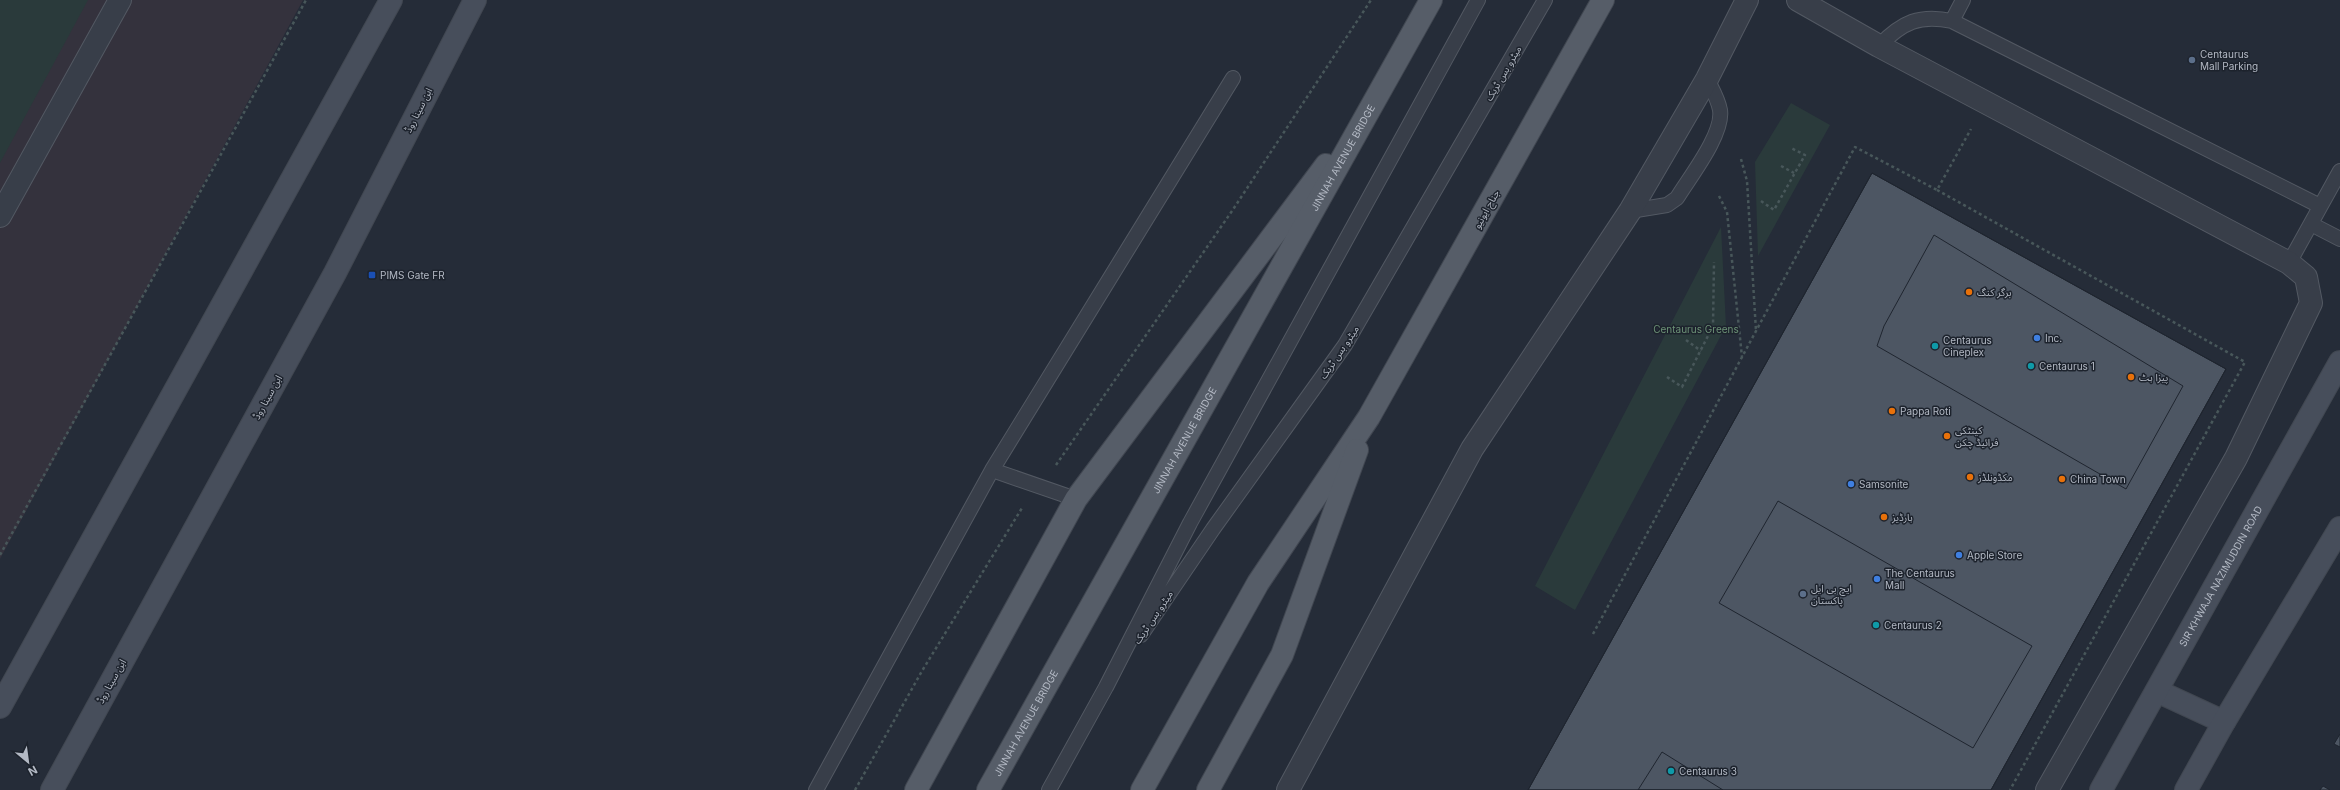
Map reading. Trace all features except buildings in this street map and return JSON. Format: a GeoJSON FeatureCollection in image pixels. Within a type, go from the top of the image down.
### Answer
{"type":"FeatureCollection","features":[{"type":"Feature","properties":{"kind":"main road"},"geometry":{"type":"LineString","coordinates":[[0,707],[391,0]]}},
{"type":"Feature","properties":{"kind":"main road","name":"ابن سینا روڈ"},"geometry":{"type":"LineString","coordinates":[[52,790],[335,273],[475,0]]}},
{"type":"Feature","properties":{"kind":"main road"},"geometry":{"type":"LineString","coordinates":[[916,790],[1076,499],[1380,92],[1431,0]]}},
{"type":"Feature","properties":{"kind":"main road","name":"جناح ایونیو"},"geometry":{"type":"LineString","coordinates":[[1369,417],[1603,0]]}},
{"type":"Feature","properties":{"kind":"main road","name":"JINNAH AVENUE BRIDGE"},"geometry":{"type":"LineString","coordinates":[[988,790],[1048,680],[1380,92]]}},
{"type":"Feature","properties":{"kind":"main road","name":"SIR KHWAJA NAZIMUDDIN ROAD"},"geometry":{"type":"LineString","coordinates":[[2101,790],[2340,362]]}},
{"type":"Feature","properties":{"kind":"main road"},"geometry":{"type":"LineString","coordinates":[[1142,790],[1258,583],[1369,417]]}},
{"type":"Feature","properties":{"kind":"main road"},"geometry":{"type":"LineString","coordinates":[[1208,790],[1282,654],[1369,417]]}},
{"type":"Feature","properties":{"kind":"main road"},"geometry":{"type":"LineString","coordinates":[[2186,790],[2224,722],[2340,528]]}},
{"type":"Feature","properties":{"kind":"main road"},"geometry":{"type":"LineString","coordinates":[[2157,691],[2224,722]]}},
{"type":"Feature","properties":{"kind":"street"},"geometry":{"type":"LineString","coordinates":[[0,216],[120,0]]}},
{"type":"Feature","properties":{"kind":"street"},"geometry":{"type":"LineString","coordinates":[[1288,790],[1472,449],[1630,211],[1707,79],[1747,0]]}},
{"type":"Feature","properties":{"kind":"street"},"geometry":{"type":"LineString","coordinates":[[1798,0],[1879,46],[2289,263],[2306,277],[2312,303],[2236,458],[2047,790]]}},
{"type":"Feature","properties":{"kind":"lane","name":"میٹرو بس ٹریک"},"geometry":{"type":"LineString","coordinates":[[1049,790],[1106,687],[1190,523],[1478,0]]}},
{"type":"Feature","properties":{"kind":"lane","name":"میٹرو بس ٹریک"},"geometry":{"type":"LineString","coordinates":[[1106,687],[1213,529],[1345,346],[1545,0]]}},
{"type":"Feature","properties":{"kind":"lane"},"geometry":{"type":"LineString","coordinates":[[1952,21],[1963,0]]}},
{"type":"Feature","properties":{"kind":"lane"},"geometry":{"type":"LineString","coordinates":[[1879,46],[1888,35],[1910,22],[1934,17],[1952,21],[2320,206]]}},
{"type":"Feature","properties":{"kind":"lane"},"geometry":{"type":"LineString","coordinates":[[816,790],[992,470],[1233,78]]}},
{"type":"Feature","properties":{"kind":"lane"},"geometry":{"type":"LineString","coordinates":[[1630,211],[1667,205],[1677,198],[1717,132],[1720,111],[1716,95],[1707,79]]}},
{"type":"Feature","properties":{"kind":"lane"},"geometry":{"type":"LineString","coordinates":[[2289,263],[2340,171]]}},
{"type":"Feature","properties":{"kind":"lane"},"geometry":{"type":"LineString","coordinates":[[2311,224],[2340,239]]}},
{"type":"Feature","properties":{"kind":"lane"},"geometry":{"type":"LineString","coordinates":[[992,470],[1076,499]]}},
{"type":"Feature","properties":{"kind":"path"},"geometry":{"type":"LineString","coordinates":[[0,555],[306,0]]}},
{"type":"Feature","properties":{"kind":"path"},"geometry":{"type":"LineString","coordinates":[[855,790],[922,671],[1014,517],[1065,453],[1232,212],[1371,0]]}},
{"type":"Feature","properties":{"kind":"path"},"geometry":{"type":"LineString","coordinates":[[1937,190],[1964,141]]}},
{"type":"Feature","properties":{"kind":"path"},"geometry":{"type":"LineString","coordinates":[[1593,634],[1855,147],[1937,190],[2245,362],[2010,790]]}},
{"type":"Feature","properties":{"kind":"path"},"geometry":{"type":"LineString","coordinates":[[1761,201],[1774,210],[1805,155],[1791,148]]}},
{"type":"Feature","properties":{"kind":"path"},"geometry":{"type":"LineString","coordinates":[[1741,160],[1747,181],[1756,332]]}},
{"type":"Feature","properties":{"kind":"path"},"geometry":{"type":"LineString","coordinates":[[1781,166],[1794,174]]}},
{"type":"Feature","properties":{"kind":"path"},"geometry":{"type":"LineString","coordinates":[[1719,196],[1727,212],[1742,358]]}},
{"type":"Feature","properties":{"kind":"path"},"geometry":{"type":"LineString","coordinates":[[1667,377],[1682,387],[1702,351],[1713,326],[1714,262]]}},
{"type":"Feature","properties":{"kind":"path"},"geometry":{"type":"LineString","coordinates":[[1686,340],[1702,351]]}},
{"type":"Feature","properties":{"kind":"shaded area"},"geometry":{"type":"Polygon","coordinates":[[[0,0],[303,0],[0,559],[0,0]]]}},
{"type":"Feature","properties":{"kind":"green space"},"geometry":{"type":"Polygon","coordinates":[[[0,0],[88,0],[0,163],[0,0]]]}},
{"type":"Feature","properties":{"kind":"green space"},"geometry":{"type":"Polygon","coordinates":[[[1791,103],[1830,125],[1758,256],[1755,162],[1791,103]]]}},
{"type":"Feature","properties":{"kind":"green space","name":"Centaurus Greens"},"geometry":{"type":"Polygon","coordinates":[[[1721,227],[1726,326],[1575,610],[1535,586],[1721,227]]]}},
{"type":"Feature","properties":{"kind":"place","name":"Centaurus Mall Parking"},"geometry":{"type":"Point","coordinates":[2192,60]}},
{"type":"Feature","properties":{"kind":"place","name":"PIMS Gate FR"},"geometry":{"type":"Point","coordinates":[372,275]}},
{"type":"Feature","properties":{"kind":"place","name":"برگر کنگ"},"geometry":{"type":"Point","coordinates":[1969,292]}},
{"type":"Feature","properties":{"kind":"place","name":"Inc."},"geometry":{"type":"Point","coordinates":[2037,338]}},
{"type":"Feature","properties":{"kind":"place","name":"Centaurus Cineplex"},"geometry":{"type":"Point","coordinates":[1935,346]}},
{"type":"Feature","properties":{"kind":"place","name":"Centaurus 1"},"geometry":{"type":"Point","coordinates":[2031,366]}},
{"type":"Feature","properties":{"kind":"place","name":"پیزا ہٹ"},"geometry":{"type":"Point","coordinates":[2131,377]}},
{"type":"Feature","properties":{"kind":"place","name":"Pappa Roti"},"geometry":{"type":"Point","coordinates":[1892,411]}},
{"type":"Feature","properties":{"kind":"place","name":"کینٹکی فرائیڈ چکن"},"geometry":{"type":"Point","coordinates":[1947,436]}},
{"type":"Feature","properties":{"kind":"place","name":"مکڈونلڈز"},"geometry":{"type":"Point","coordinates":[1970,477]}},
{"type":"Feature","properties":{"kind":"place","name":"China Town"},"geometry":{"type":"Point","coordinates":[2062,479]}},
{"type":"Feature","properties":{"kind":"place","name":"Samsonite"},"geometry":{"type":"Point","coordinates":[1851,484]}},
{"type":"Feature","properties":{"kind":"place","name":"ہارڈیز"},"geometry":{"type":"Point","coordinates":[1884,517]}},
{"type":"Feature","properties":{"kind":"place","name":"Apple Store"},"geometry":{"type":"Point","coordinates":[1959,555]}},
{"type":"Feature","properties":{"kind":"place","name":"The Centaurus Mall"},"geometry":{"type":"Point","coordinates":[1877,579]}},
{"type":"Feature","properties":{"kind":"place","name":"ایچ بی ایل پاکستان"},"geometry":{"type":"Point","coordinates":[1803,594]}},
{"type":"Feature","properties":{"kind":"place","name":"Centaurus 2"},"geometry":{"type":"Point","coordinates":[1876,625]}},
{"type":"Feature","properties":{"kind":"place","name":"Centaurus 3"},"geometry":{"type":"Point","coordinates":[1671,771]}}]}
